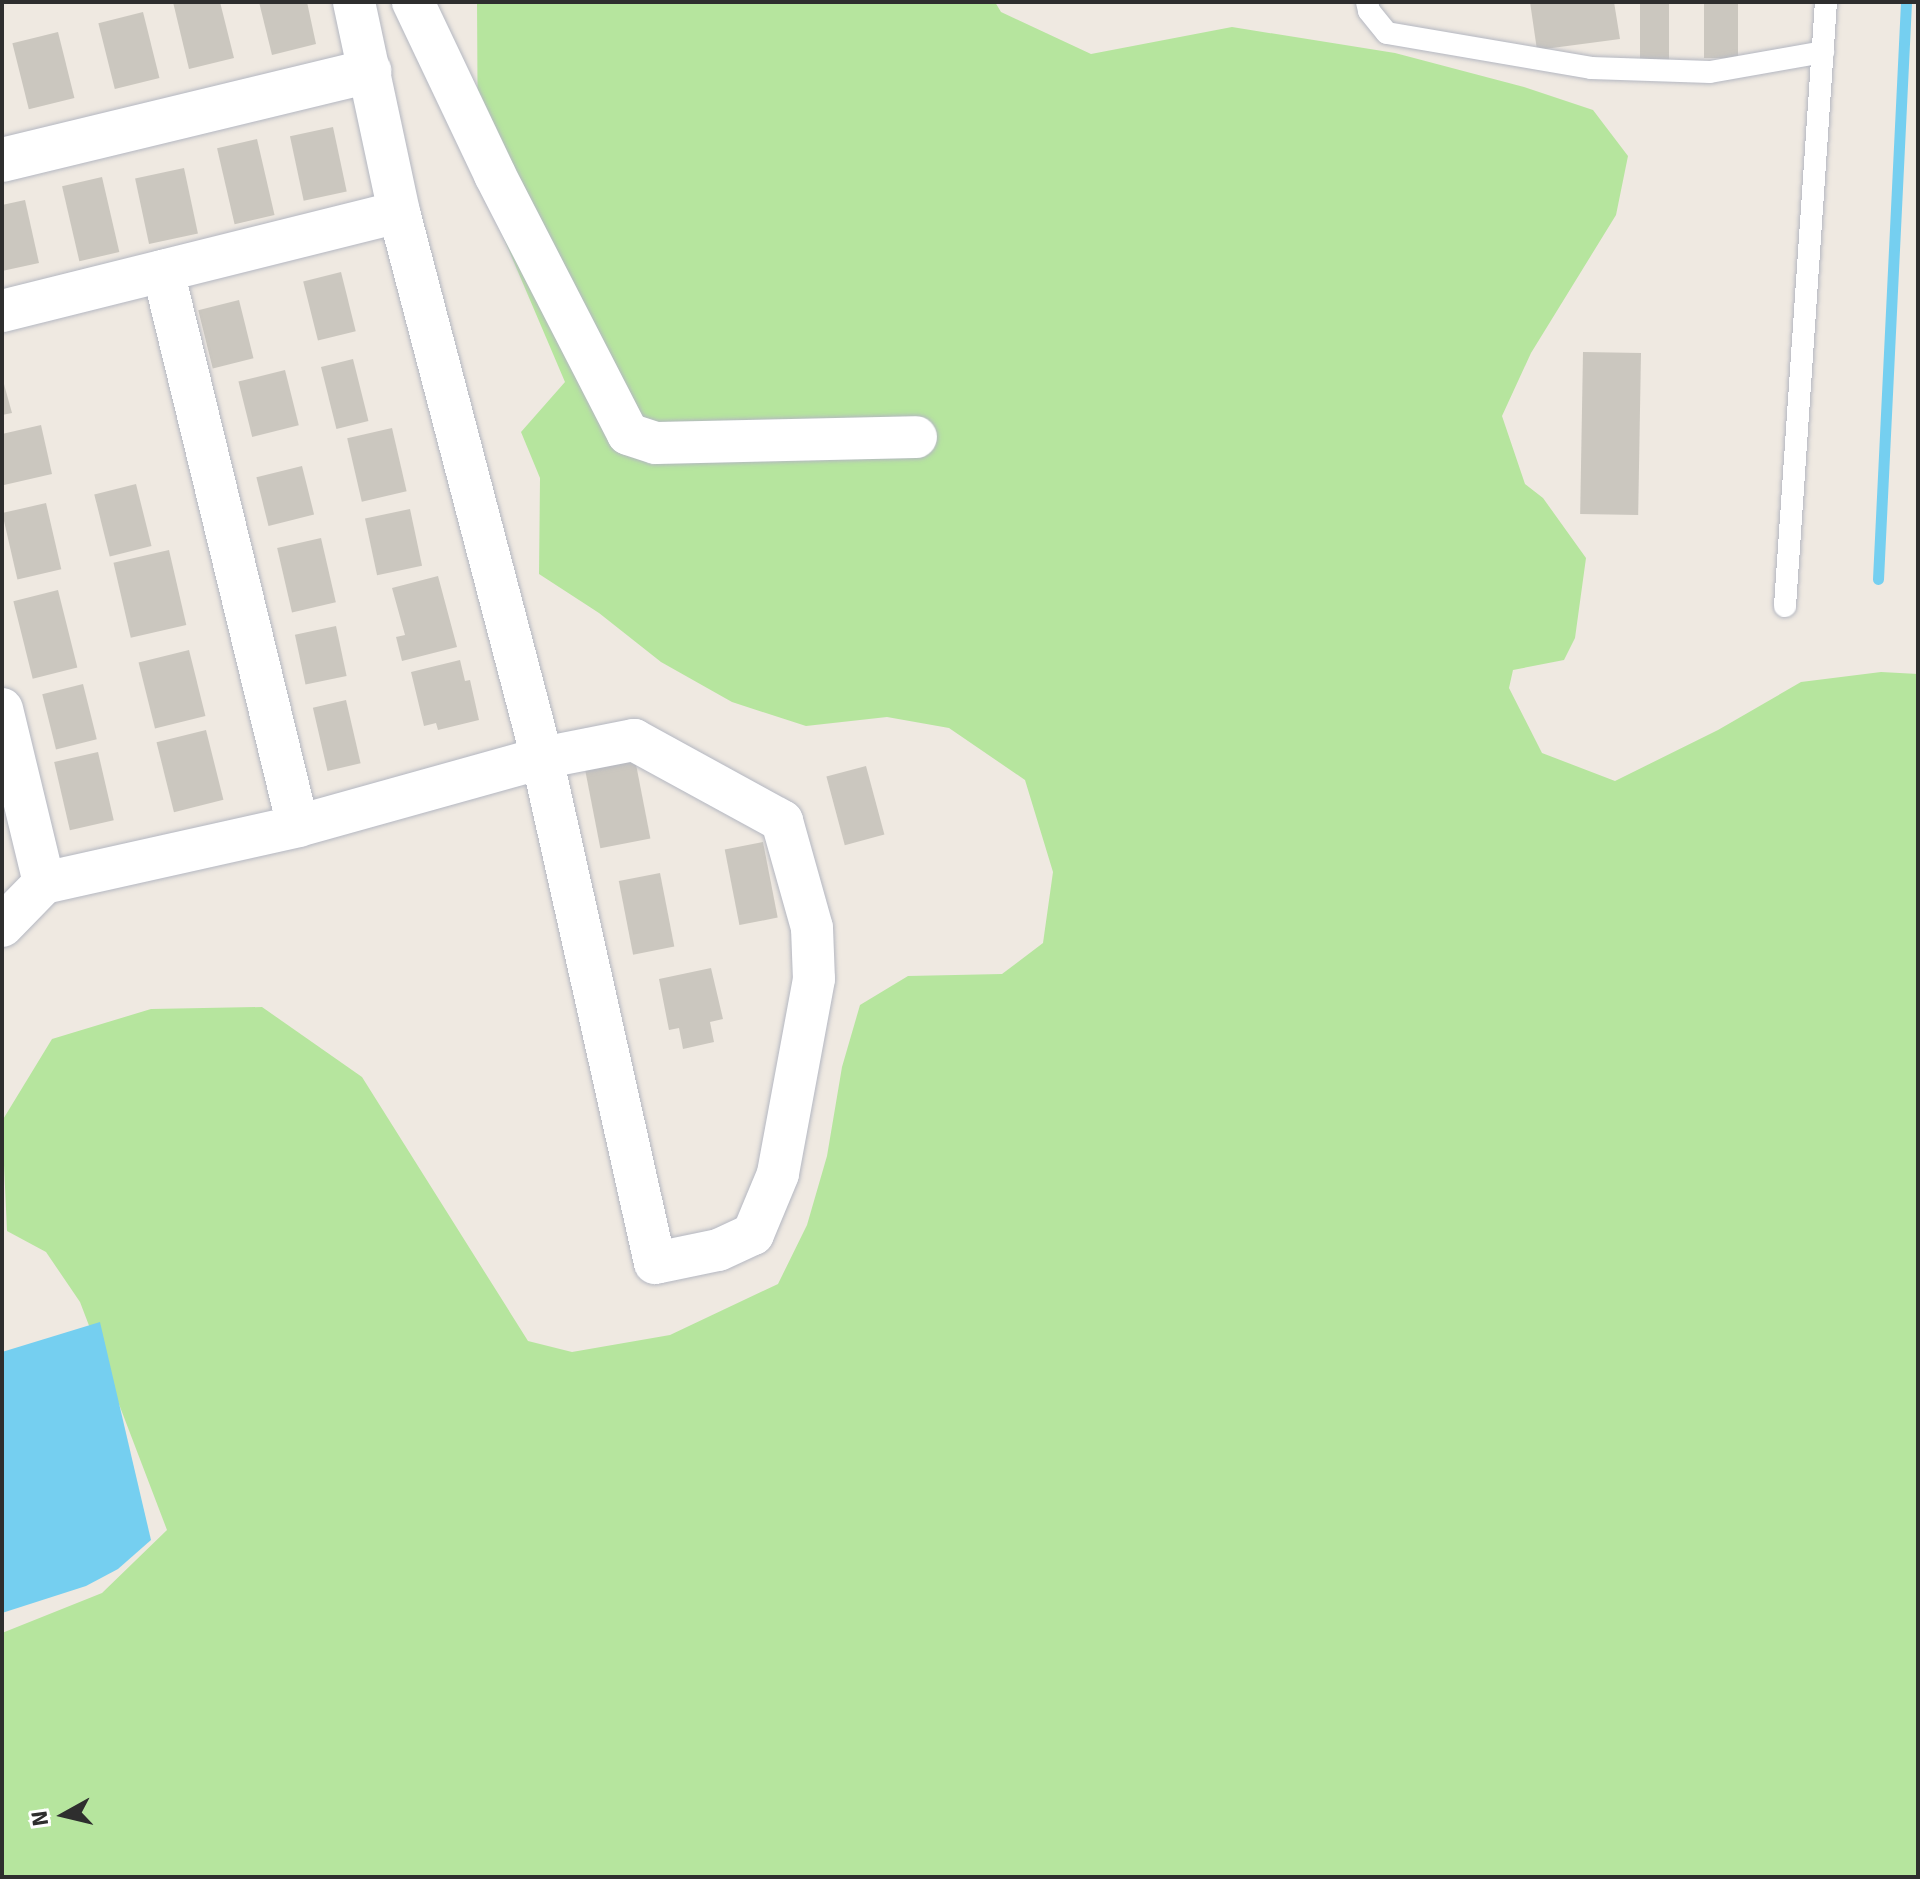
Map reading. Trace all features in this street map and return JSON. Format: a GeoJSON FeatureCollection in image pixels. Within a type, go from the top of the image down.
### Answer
{"type":"FeatureCollection","features":[{"type":"Feature","properties":{"kind":"street"},"geometry":{"type":"LineString","coordinates":[[2,926],[44,883],[298,826],[542,758],[634,740],[782,821],[812,928],[814,979],[778,1174],[753,1234],[718,1250],[655,1263],[542,758],[399,212],[354,2]]}},
{"type":"Feature","properties":{"kind":"street"},"geometry":{"type":"LineString","coordinates":[[413,2],[495,175],[628,434],[656,443],[916,437]]}},
{"type":"Feature","properties":{"kind":"street"},"geometry":{"type":"LineString","coordinates":[[2,160],[369,71]]}},
{"type":"Feature","properties":{"kind":"street"},"geometry":{"type":"LineString","coordinates":[[2,311],[399,212]]}},
{"type":"Feature","properties":{"kind":"street"},"geometry":{"type":"LineString","coordinates":[[163,271],[298,826]]}},
{"type":"Feature","properties":{"kind":"street"},"geometry":{"type":"LineString","coordinates":[[2,709],[44,883]]}},
{"type":"Feature","properties":{"kind":"lane"},"geometry":{"type":"LineString","coordinates":[[1367,2],[1369,11],[1387,33],[1591,68],[1710,72],[1823,52]]}},
{"type":"Feature","properties":{"kind":"lane"},"geometry":{"type":"LineString","coordinates":[[1785,606],[1826,2]]}},
{"type":"Feature","properties":{"kind":"green space"},"geometry":{"type":"Polygon","coordinates":[[[477,2],[995,2],[1001,12],[1091,54],[1232,27],[1395,53],[1524,87],[1593,110],[1628,156],[1616,215],[1531,353],[1502,416],[1525,484],[1543,498],[1586,558],[1575,638],[1564,660],[1513,670],[1509,688],[1542,753],[1615,781],[1718,730],[1801,682],[1881,672],[1918,674],[1918,1877],[2,1877],[2,1633],[102,1593],[167,1530],[80,1302],[46,1252],[7,1231],[2,1121],[52,1039],[151,1009],[262,1007],[362,1077],[528,1341],[572,1352],[670,1335],[778,1284],[807,1225],[827,1156],[842,1067],[860,1005],[908,976],[1002,974],[1043,943],[1053,872],[1025,780],[949,728],[887,717],[806,726],[732,702],[661,662],[599,613],[539,574],[540,478],[521,432],[565,382],[478,178],[477,2]]]}},
{"type":"Feature","properties":{"kind":"water"},"geometry":{"type":"Polygon","coordinates":[[[100,1322],[151,1540],[118,1569],[86,1586],[2,1613],[2,1352],[100,1322]]]}},
{"type":"Feature","properties":{"kind":"building"},"geometry":{"type":"Polygon","coordinates":[[[173,2],[220,2],[234,58],[189,69],[173,2]]]}},
{"type":"Feature","properties":{"kind":"building"},"geometry":{"type":"Polygon","coordinates":[[[259,2],[307,2],[316,44],[272,55],[259,2]]]}},
{"type":"Feature","properties":{"kind":"building"},"geometry":{"type":"Polygon","coordinates":[[[1530,2],[1614,2],[1620,39],[1537,50],[1530,2]]]}},
{"type":"Feature","properties":{"kind":"building"},"geometry":{"type":"Polygon","coordinates":[[[1640,2],[1669,2],[1669,68],[1640,68],[1640,2]]]}},
{"type":"Feature","properties":{"kind":"building"},"geometry":{"type":"Polygon","coordinates":[[[1704,2],[1738,2],[1738,58],[1704,58],[1704,2]]]}},
{"type":"Feature","properties":{"kind":"building"},"geometry":{"type":"Polygon","coordinates":[[[143,12],[159,78],[115,89],[98,23],[143,12]]]}},
{"type":"Feature","properties":{"kind":"building"},"geometry":{"type":"Polygon","coordinates":[[[58,32],[74,98],[29,109],[12,43],[58,32]]]}},
{"type":"Feature","properties":{"kind":"building"},"geometry":{"type":"Polygon","coordinates":[[[333,127],[347,192],[304,201],[290,136],[333,127]]]}},
{"type":"Feature","properties":{"kind":"building"},"geometry":{"type":"Polygon","coordinates":[[[257,139],[275,215],[235,224],[217,148],[257,139]]]}},
{"type":"Feature","properties":{"kind":"building"},"geometry":{"type":"Polygon","coordinates":[[[184,168],[198,234],[149,244],[135,178],[184,168]]]}},
{"type":"Feature","properties":{"kind":"building"},"geometry":{"type":"Polygon","coordinates":[[[102,177],[119,252],[79,261],[62,186],[102,177]]]}},
{"type":"Feature","properties":{"kind":"building"},"geometry":{"type":"Polygon","coordinates":[[[25,200],[39,263],[2,271],[2,205],[25,200]]]}},
{"type":"Feature","properties":{"kind":"building"},"geometry":{"type":"Polygon","coordinates":[[[341,272],[356,331],[318,341],[303,281],[341,272]]]}},
{"type":"Feature","properties":{"kind":"building"},"geometry":{"type":"Polygon","coordinates":[[[239,300],[254,358],[213,368],[198,310],[239,300]]]}},
{"type":"Feature","properties":{"kind":"building"},"geometry":{"type":"Polygon","coordinates":[[[1583,352],[1641,353],[1638,515],[1580,514],[1583,352]]]}},
{"type":"Feature","properties":{"kind":"building"},"geometry":{"type":"Polygon","coordinates":[[[353,359],[368,421],[336,429],[321,367],[353,359]]]}},
{"type":"Feature","properties":{"kind":"building"},"geometry":{"type":"Polygon","coordinates":[[[285,370],[299,425],[252,437],[238,382],[285,370]]]}},
{"type":"Feature","properties":{"kind":"building"},"geometry":{"type":"Polygon","coordinates":[[[2,377],[12,413],[2,415],[2,377]]]}},
{"type":"Feature","properties":{"kind":"building"},"geometry":{"type":"Polygon","coordinates":[[[41,425],[52,474],[4,485],[2,434],[41,425]]]}},
{"type":"Feature","properties":{"kind":"building"},"geometry":{"type":"Polygon","coordinates":[[[392,428],[407,491],[362,502],[347,438],[392,428]]]}},
{"type":"Feature","properties":{"kind":"building"},"geometry":{"type":"Polygon","coordinates":[[[302,466],[314,515],[268,526],[256,477],[302,466]]]}},
{"type":"Feature","properties":{"kind":"building"},"geometry":{"type":"Polygon","coordinates":[[[136,484],[151,546],[110,557],[94,494],[136,484]]]}},
{"type":"Feature","properties":{"kind":"building"},"geometry":{"type":"Polygon","coordinates":[[[46,503],[61,569],[17,579],[2,513],[46,503]]]}},
{"type":"Feature","properties":{"kind":"building"},"geometry":{"type":"Polygon","coordinates":[[[410,509],[422,566],[377,575],[365,519],[410,509]]]}},
{"type":"Feature","properties":{"kind":"building"},"geometry":{"type":"Polygon","coordinates":[[[321,538],[336,602],[292,612],[277,548],[321,538]]]}},
{"type":"Feature","properties":{"kind":"building"},"geometry":{"type":"Polygon","coordinates":[[[169,550],[186,625],[131,638],[113,563],[169,550]]]}},
{"type":"Feature","properties":{"kind":"building"},"geometry":{"type":"Polygon","coordinates":[[[438,576],[457,647],[402,661],[396,637],[405,635],[392,588],[438,576]]]}},
{"type":"Feature","properties":{"kind":"building"},"geometry":{"type":"Polygon","coordinates":[[[58,590],[77,668],[33,679],[13,601],[58,590]]]}},
{"type":"Feature","properties":{"kind":"building"},"geometry":{"type":"Polygon","coordinates":[[[336,626],[347,676],[306,685],[295,635],[336,626]]]}},
{"type":"Feature","properties":{"kind":"building"},"geometry":{"type":"Polygon","coordinates":[[[189,650],[205,716],[155,729],[139,663],[189,650]]]}},
{"type":"Feature","properties":{"kind":"building"},"geometry":{"type":"Polygon","coordinates":[[[460,660],[465,681],[470,680],[479,720],[438,730],[436,723],[424,726],[411,672],[460,660]]]}},
{"type":"Feature","properties":{"kind":"building"},"geometry":{"type":"Polygon","coordinates":[[[83,684],[97,739],[56,749],[42,694],[83,684]]]}},
{"type":"Feature","properties":{"kind":"building"},"geometry":{"type":"Polygon","coordinates":[[[346,700],[361,763],[327,771],[313,708],[346,700]]]}},
{"type":"Feature","properties":{"kind":"building"},"geometry":{"type":"Polygon","coordinates":[[[206,730],[223,800],[174,812],[157,742],[206,730]]]}},
{"type":"Feature","properties":{"kind":"building"},"geometry":{"type":"Polygon","coordinates":[[[98,752],[114,820],[70,830],[54,762],[98,752]]]}},
{"type":"Feature","properties":{"kind":"building"},"geometry":{"type":"Polygon","coordinates":[[[634,754],[650,838],[600,848],[584,764],[634,754]]]}},
{"type":"Feature","properties":{"kind":"building"},"geometry":{"type":"Polygon","coordinates":[[[866,766],[884,835],[845,845],[826,777],[866,766]]]}},
{"type":"Feature","properties":{"kind":"building"},"geometry":{"type":"Polygon","coordinates":[[[763,842],[778,918],[739,925],[725,849],[763,842]]]}},
{"type":"Feature","properties":{"kind":"building"},"geometry":{"type":"Polygon","coordinates":[[[660,873],[674,947],[633,955],[619,881],[660,873]]]}},
{"type":"Feature","properties":{"kind":"building"},"geometry":{"type":"Polygon","coordinates":[[[711,968],[723,1019],[710,1022],[714,1042],[683,1049],[679,1028],[669,1030],[659,979],[711,968]]]}},
{"type":"Feature","properties":{"kind":"waterway"},"geometry":{"type":"LineString","coordinates":[[1878,579],[1906,2]]}}]}
